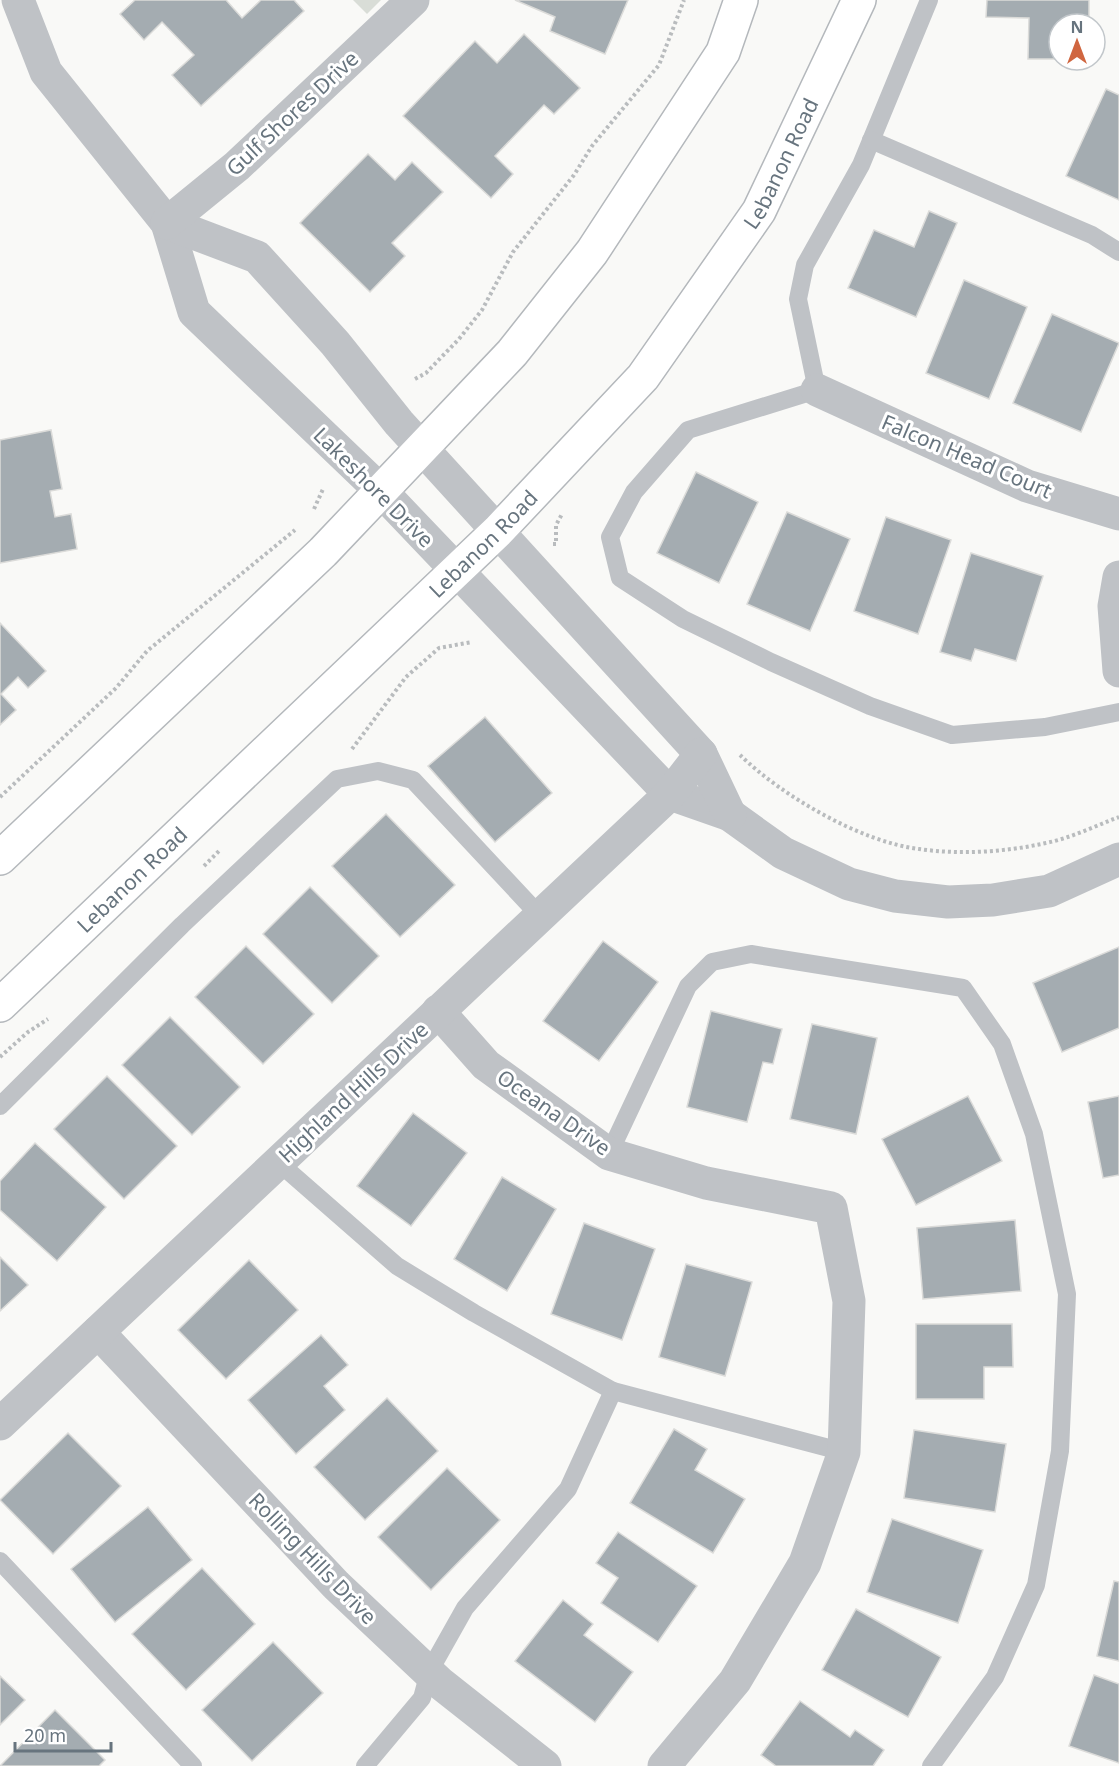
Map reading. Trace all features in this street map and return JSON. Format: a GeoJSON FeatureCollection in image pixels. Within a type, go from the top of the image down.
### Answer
{"type":"FeatureCollection","features":[{"type":"Feature","properties":{"kind":"main road"},"geometry":{"type":"LineString","coordinates":[[0,858],[314,560],[512,353],[592,252],[723,52],[741,0]]}},
{"type":"Feature","properties":{"kind":"main road","name":"Lebanon Road"},"geometry":{"type":"LineString","coordinates":[[0,1005],[498,531],[643,377],[759,211],[859,0]]}},
{"type":"Feature","properties":{"kind":"street","name":"Lakeshore Drive"},"geometry":{"type":"LineString","coordinates":[[18,0],[46,72],[167,223],[194,312],[381,491],[670,794],[730,814],[783,853],[849,884],[895,896],[948,902],[993,900],[1048,891],[1119,859]]}},
{"type":"Feature","properties":{"kind":"street","name":"Gulf Shores Drive"},"geometry":{"type":"LineString","coordinates":[[167,223],[237,166],[413,0]]}},
{"type":"Feature","properties":{"kind":"street","name":"Lakeshore Drive"},"geometry":{"type":"LineString","coordinates":[[167,223],[257,257],[335,343],[390,412],[498,531],[716,751],[730,814]]}},
{"type":"Feature","properties":{"kind":"street","name":"Falcon Head Court"},"geometry":{"type":"LineString","coordinates":[[817,390],[1027,486],[1119,514]]}},
{"type":"Feature","properties":{"kind":"street"},"geometry":{"type":"LineString","coordinates":[[1119,577],[1114,606],[1119,671]]}},
{"type":"Feature","properties":{"kind":"street","name":"Highland Hills Drive"},"geometry":{"type":"LineString","coordinates":[[0,1424],[716,751]]}},
{"type":"Feature","properties":{"kind":"street","name":"Oceana Drive"},"geometry":{"type":"LineString","coordinates":[[438,1011],[486,1065],[609,1154],[706,1183],[831,1208],[849,1301],[844,1452]]}},
{"type":"Feature","properties":{"kind":"street","name":"Rolling Hills Drive"},"geometry":{"type":"LineString","coordinates":[[98,1332],[336,1585],[429,1672],[545,1766]]}},
{"type":"Feature","properties":{"kind":"street"},"geometry":{"type":"LineString","coordinates":[[664,1766],[735,1681],[805,1563],[844,1452]]}},
{"type":"Feature","properties":{"kind":"lane"},"geometry":{"type":"LineString","coordinates":[[929,0],[861,165],[805,265],[798,298],[817,390],[688,430],[634,492],[610,537],[620,579],[683,619],[771,662],[870,706],[952,735],[1045,727],[1119,712]]}},
{"type":"Feature","properties":{"kind":"lane"},"geometry":{"type":"LineString","coordinates":[[871,140],[1092,235],[1119,252]]}},
{"type":"Feature","properties":{"kind":"lane"},"geometry":{"type":"LineString","coordinates":[[0,1106],[182,925],[337,779],[378,771],[413,780],[540,916]]}},
{"type":"Feature","properties":{"kind":"lane"},"geometry":{"type":"LineString","coordinates":[[609,1154],[688,986],[712,962],[751,954],[963,988],[1002,1044],[1034,1134],[1067,1294],[1060,1451],[1036,1585],[995,1677],[932,1766]]}},
{"type":"Feature","properties":{"kind":"lane"},"geometry":{"type":"LineString","coordinates":[[278,1162],[397,1266],[613,1392],[844,1452]]}},
{"type":"Feature","properties":{"kind":"lane"},"geometry":{"type":"LineString","coordinates":[[364,1766],[422,1698],[429,1672],[465,1608],[568,1489],[613,1392]]}},
{"type":"Feature","properties":{"kind":"lane"},"geometry":{"type":"LineString","coordinates":[[0,1561],[193,1766]]}},
{"type":"Feature","properties":{"kind":"path"},"geometry":{"type":"LineString","coordinates":[[415,379],[426,373],[476,318],[513,252],[574,176],[592,146],[659,65],[684,0]]}},
{"type":"Feature","properties":{"kind":"path"},"geometry":{"type":"LineString","coordinates":[[312,512],[318,505],[323,489]]}},
{"type":"Feature","properties":{"kind":"path"},"geometry":{"type":"LineString","coordinates":[[0,797],[116,688],[147,651],[300,525]]}},
{"type":"Feature","properties":{"kind":"path"},"geometry":{"type":"LineString","coordinates":[[556,544],[560,555]]}},
{"type":"Feature","properties":{"kind":"path"},"geometry":{"type":"LineString","coordinates":[[716,751],[853,830],[917,849],[963,852],[1021,848],[1049,843],[1119,817]]}},
{"type":"Feature","properties":{"kind":"shaded area"},"geometry":{"type":"Polygon","coordinates":[[[353,0],[381,0],[367,14],[353,0]]]}},
{"type":"Feature","properties":{"kind":"building"},"geometry":{"type":"Polygon","coordinates":[[[135,0],[226,0],[242,18],[261,0],[294,0],[304,11],[201,106],[172,75],[194,55],[162,22],[144,40],[120,14],[135,0]]]}},
{"type":"Feature","properties":{"kind":"building"},"geometry":{"type":"Polygon","coordinates":[[[515,0],[628,0],[605,54],[550,31],[555,17],[515,0]]]}},
{"type":"Feature","properties":{"kind":"building"},"geometry":{"type":"Polygon","coordinates":[[[987,0],[1089,0],[1089,12],[1047,12],[1047,59],[1028,59],[1029,18],[986,17],[987,0]]]}},
{"type":"Feature","properties":{"kind":"building"},"geometry":{"type":"Polygon","coordinates":[[[524,34],[580,88],[554,114],[544,105],[495,156],[513,174],[491,198],[403,116],[475,41],[497,63],[524,34]]]}},
{"type":"Feature","properties":{"kind":"building"},"geometry":{"type":"Polygon","coordinates":[[[1106,89],[1119,95],[1119,200],[1066,176],[1106,89]]]}},
{"type":"Feature","properties":{"kind":"building"},"geometry":{"type":"Polygon","coordinates":[[[368,154],[395,180],[412,162],[443,192],[392,243],[405,256],[370,292],[300,223],[368,154]]]}},
{"type":"Feature","properties":{"kind":"building"},"geometry":{"type":"Polygon","coordinates":[[[929,211],[957,223],[916,317],[848,288],[874,230],[914,247],[929,211]]]}},
{"type":"Feature","properties":{"kind":"building"},"geometry":{"type":"Polygon","coordinates":[[[964,280],[1027,307],[989,399],[926,373],[964,280]]]}},
{"type":"Feature","properties":{"kind":"building"},"geometry":{"type":"Polygon","coordinates":[[[1052,314],[1119,343],[1081,432],[1013,403],[1052,314]]]}},
{"type":"Feature","properties":{"kind":"building"},"geometry":{"type":"Polygon","coordinates":[[[51,430],[62,489],[50,491],[55,517],[71,514],[77,549],[0,563],[0,440],[51,430]]]}},
{"type":"Feature","properties":{"kind":"building"},"geometry":{"type":"Polygon","coordinates":[[[696,472],[758,502],[719,583],[657,553],[696,472]]]}},
{"type":"Feature","properties":{"kind":"building"},"geometry":{"type":"Polygon","coordinates":[[[787,512],[850,539],[810,631],[747,604],[787,512]]]}},
{"type":"Feature","properties":{"kind":"building"},"geometry":{"type":"Polygon","coordinates":[[[886,517],[951,540],[918,634],[854,611],[886,517]]]}},
{"type":"Feature","properties":{"kind":"building"},"geometry":{"type":"Polygon","coordinates":[[[971,553],[1043,576],[1016,661],[975,649],[971,661],[940,652],[971,553]]]}},
{"type":"Feature","properties":{"kind":"building"},"geometry":{"type":"Polygon","coordinates":[[[0,623],[46,671],[28,688],[18,677],[1,694],[16,710],[0,725],[0,623]]]}},
{"type":"Feature","properties":{"kind":"building"},"geometry":{"type":"Polygon","coordinates":[[[485,717],[552,793],[495,842],[428,766],[485,717]]]}},
{"type":"Feature","properties":{"kind":"building"},"geometry":{"type":"Polygon","coordinates":[[[386,814],[455,885],[400,937],[332,866],[386,814]]]}},
{"type":"Feature","properties":{"kind":"building"},"geometry":{"type":"Polygon","coordinates":[[[310,887],[379,956],[332,1003],[263,934],[310,887]]]}},
{"type":"Feature","properties":{"kind":"building"},"geometry":{"type":"Polygon","coordinates":[[[603,941],[658,982],[599,1061],[543,1021],[603,941]]]}},
{"type":"Feature","properties":{"kind":"building"},"geometry":{"type":"Polygon","coordinates":[[[246,946],[314,1014],[263,1064],[195,997],[246,946]]]}},
{"type":"Feature","properties":{"kind":"building"},"geometry":{"type":"Polygon","coordinates":[[[1119,947],[1119,1028],[1062,1052],[1033,983],[1119,947]]]}},
{"type":"Feature","properties":{"kind":"building"},"geometry":{"type":"Polygon","coordinates":[[[711,1011],[782,1029],[773,1064],[763,1062],[747,1122],[687,1107],[711,1011]]]}},
{"type":"Feature","properties":{"kind":"building"},"geometry":{"type":"Polygon","coordinates":[[[170,1017],[240,1087],[192,1135],[122,1065],[170,1017]]]}},
{"type":"Feature","properties":{"kind":"building"},"geometry":{"type":"Polygon","coordinates":[[[812,1024],[877,1038],[856,1134],[790,1119],[812,1024]]]}},
{"type":"Feature","properties":{"kind":"building"},"geometry":{"type":"Polygon","coordinates":[[[107,1076],[177,1146],[124,1199],[54,1129],[107,1076]]]}},
{"type":"Feature","properties":{"kind":"building"},"geometry":{"type":"Polygon","coordinates":[[[968,1096],[1002,1161],[916,1205],[882,1139],[968,1096]]]}},
{"type":"Feature","properties":{"kind":"building"},"geometry":{"type":"Polygon","coordinates":[[[1119,1096],[1119,1175],[1103,1178],[1088,1102],[1119,1096]]]}},
{"type":"Feature","properties":{"kind":"building"},"geometry":{"type":"Polygon","coordinates":[[[413,1113],[467,1153],[411,1226],[357,1186],[413,1113]]]}},
{"type":"Feature","properties":{"kind":"building"},"geometry":{"type":"Polygon","coordinates":[[[35,1143],[106,1207],[57,1261],[0,1210],[0,1181],[35,1143]]]}},
{"type":"Feature","properties":{"kind":"building"},"geometry":{"type":"Polygon","coordinates":[[[502,1177],[556,1209],[507,1291],[454,1259],[502,1177]]]}},
{"type":"Feature","properties":{"kind":"building"},"geometry":{"type":"Polygon","coordinates":[[[1015,1220],[1021,1291],[923,1299],[917,1228],[1015,1220]]]}},
{"type":"Feature","properties":{"kind":"building"},"geometry":{"type":"Polygon","coordinates":[[[584,1223],[655,1249],[622,1340],[551,1314],[584,1223]]]}},
{"type":"Feature","properties":{"kind":"building"},"geometry":{"type":"Polygon","coordinates":[[[0,1257],[28,1285],[0,1311],[0,1257]]]}},
{"type":"Feature","properties":{"kind":"building"},"geometry":{"type":"Polygon","coordinates":[[[249,1260],[298,1310],[226,1379],[178,1330],[249,1260]]]}},
{"type":"Feature","properties":{"kind":"building"},"geometry":{"type":"Polygon","coordinates":[[[686,1264],[752,1282],[725,1376],[659,1357],[686,1264]]]}},
{"type":"Feature","properties":{"kind":"building"},"geometry":{"type":"Polygon","coordinates":[[[916,1324],[1012,1324],[1013,1367],[984,1367],[984,1399],[916,1399],[916,1324]]]}},
{"type":"Feature","properties":{"kind":"building"},"geometry":{"type":"Polygon","coordinates":[[[321,1335],[348,1365],[324,1386],[345,1410],[296,1454],[248,1400],[321,1335]]]}},
{"type":"Feature","properties":{"kind":"building"},"geometry":{"type":"Polygon","coordinates":[[[387,1398],[438,1451],[365,1520],[314,1467],[387,1398]]]}},
{"type":"Feature","properties":{"kind":"building"},"geometry":{"type":"Polygon","coordinates":[[[674,1429],[707,1449],[695,1470],[745,1499],[713,1553],[630,1503],[674,1429]]]}},
{"type":"Feature","properties":{"kind":"building"},"geometry":{"type":"Polygon","coordinates":[[[914,1430],[1006,1444],[995,1512],[904,1498],[914,1430]]]}},
{"type":"Feature","properties":{"kind":"building"},"geometry":{"type":"Polygon","coordinates":[[[68,1433],[121,1486],[53,1554],[0,1500],[68,1433]]]}},
{"type":"Feature","properties":{"kind":"building"},"geometry":{"type":"Polygon","coordinates":[[[447,1468],[500,1520],[431,1590],[378,1537],[447,1468]]]}},
{"type":"Feature","properties":{"kind":"building"},"geometry":{"type":"Polygon","coordinates":[[[148,1507],[192,1560],[115,1622],[71,1569],[148,1507]]]}},
{"type":"Feature","properties":{"kind":"building"},"geometry":{"type":"Polygon","coordinates":[[[892,1519],[983,1550],[958,1623],[867,1592],[892,1519]]]}},
{"type":"Feature","properties":{"kind":"building"},"geometry":{"type":"Polygon","coordinates":[[[618,1532],[697,1586],[658,1642],[601,1603],[618,1578],[596,1563],[618,1532]]]}},
{"type":"Feature","properties":{"kind":"building"},"geometry":{"type":"Polygon","coordinates":[[[202,1568],[255,1624],[186,1690],[132,1634],[202,1568]]]}},
{"type":"Feature","properties":{"kind":"building"},"geometry":{"type":"Polygon","coordinates":[[[1114,1581],[1119,1582],[1119,1661],[1097,1656],[1114,1581]]]}},
{"type":"Feature","properties":{"kind":"building"},"geometry":{"type":"Polygon","coordinates":[[[563,1600],[593,1624],[584,1635],[633,1672],[595,1722],[515,1661],[563,1600]]]}},
{"type":"Feature","properties":{"kind":"building"},"geometry":{"type":"Polygon","coordinates":[[[856,1609],[941,1657],[908,1717],[822,1670],[856,1609]]]}},
{"type":"Feature","properties":{"kind":"building"},"geometry":{"type":"Polygon","coordinates":[[[273,1642],[323,1693],[252,1761],[202,1710],[273,1642]]]}},
{"type":"Feature","properties":{"kind":"building"},"geometry":{"type":"Polygon","coordinates":[[[1094,1675],[1119,1684],[1119,1763],[1069,1746],[1094,1675]]]}},
{"type":"Feature","properties":{"kind":"building"},"geometry":{"type":"Polygon","coordinates":[[[0,1676],[25,1700],[0,1725],[0,1676]]]}},
{"type":"Feature","properties":{"kind":"building"},"geometry":{"type":"Polygon","coordinates":[[[800,1701],[850,1737],[855,1730],[884,1750],[873,1766],[776,1766],[761,1755],[800,1701]]]}},
{"type":"Feature","properties":{"kind":"building"},"geometry":{"type":"Polygon","coordinates":[[[55,1710],[105,1760],[99,1766],[0,1766],[55,1710]]]}}]}
